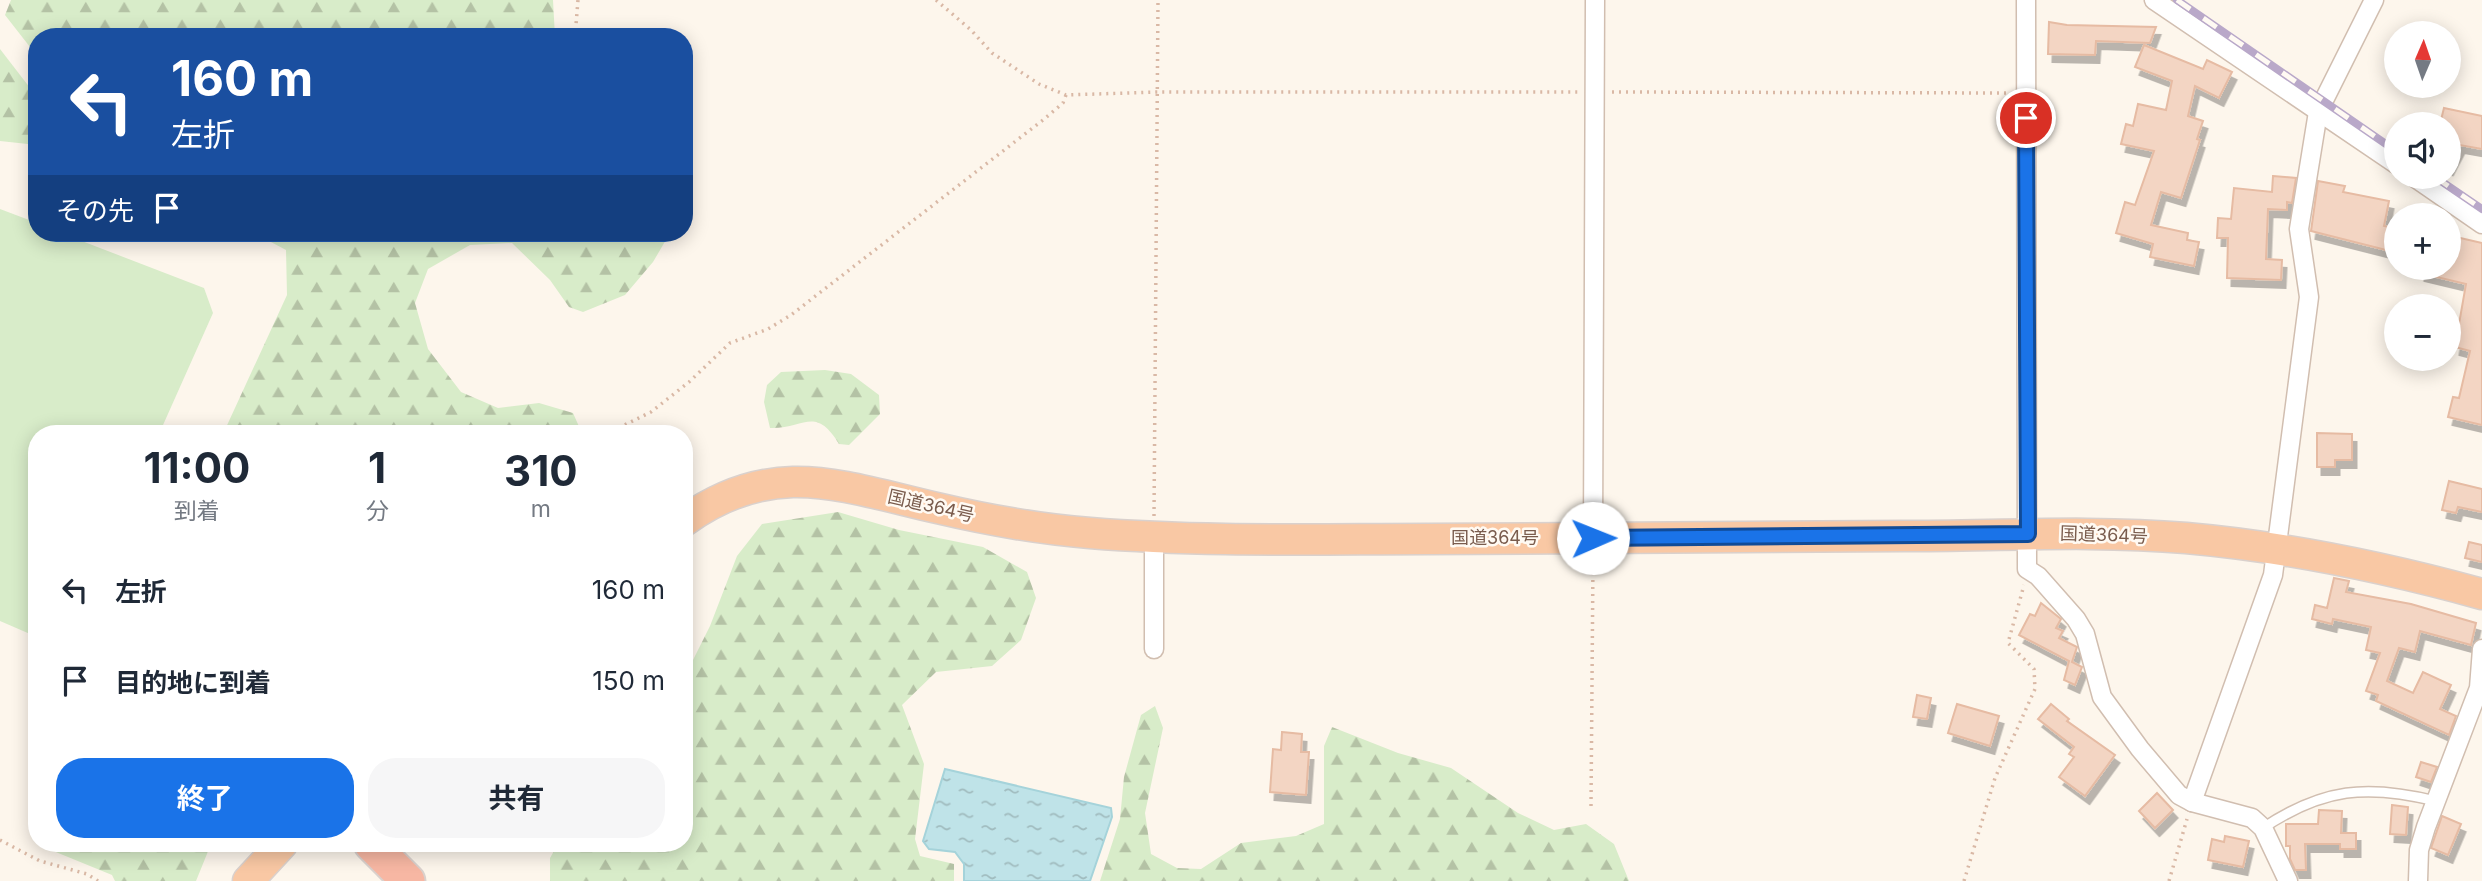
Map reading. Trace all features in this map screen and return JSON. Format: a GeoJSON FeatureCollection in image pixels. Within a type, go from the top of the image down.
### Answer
{"type":"FeatureCollection","features":[{"type":"Feature","properties":{"kind":"highway","name":"国道364号"},"geometry":{"type":"LineString","coordinates":[[693,517],[732,494],[791,481],[851,486],[952,512],[1037,527],[1154,537],[1593,538],[2028,534],[2185,538],[2277,548],[2390,568],[2482,594]]}},
{"type":"Feature","properties":{"kind":"highway"},"geometry":{"type":"LineString","coordinates":[[248,881],[275,852]]}},
{"type":"Feature","properties":{"kind":"highway"},"geometry":{"type":"LineString","coordinates":[[380,852],[408,881]]}},
{"type":"Feature","properties":{"kind":"highway"},"geometry":{"type":"LineString","coordinates":[[404,852],[432,881]]}},
{"type":"Feature","properties":{"kind":"street"},"geometry":{"type":"LineString","coordinates":[[1593,538],[1595,0]]}},
{"type":"Feature","properties":{"kind":"street"},"geometry":{"type":"LineString","coordinates":[[2026,0],[2027,569],[2038,576],[2081,626],[2096,683],[2140,749],[2179,795],[2192,802],[2252,818],[2263,828],[2288,881]]}},
{"type":"Feature","properties":{"kind":"street"},"geometry":{"type":"LineString","coordinates":[[2154,0],[2384,156]]}},
{"type":"Feature","properties":{"kind":"street"},"geometry":{"type":"LineString","coordinates":[[2192,802],[2273,575],[2309,297],[2299,229],[2318,112],[2374,0]]}},
{"type":"Feature","properties":{"kind":"street"},"geometry":{"type":"LineString","coordinates":[[2431,189],[2482,224]]}},
{"type":"Feature","properties":{"kind":"street"},"geometry":{"type":"LineString","coordinates":[[1154,537],[1154,649]]}},
{"type":"Feature","properties":{"kind":"street"},"geometry":{"type":"LineString","coordinates":[[2418,881],[2419,850],[2479,688],[2482,649]]}},
{"type":"Feature","properties":{"kind":"lane"},"geometry":{"type":"LineString","coordinates":[[2263,828],[2315,799],[2329,795],[2374,791],[2436,801]]}},
{"type":"Feature","properties":{"kind":"path"},"geometry":{"type":"LineString","coordinates":[[576,28],[578,0]]}},
{"type":"Feature","properties":{"kind":"path"},"geometry":{"type":"LineString","coordinates":[[936,0],[971,30],[992,53],[1039,84],[1066,95],[1157,92],[2026,93]]}},
{"type":"Feature","properties":{"kind":"path"},"geometry":{"type":"LineString","coordinates":[[1154,537],[1158,0]]}},
{"type":"Feature","properties":{"kind":"path"},"geometry":{"type":"LineString","coordinates":[[624,425],[651,412],[689,382],[730,342],[768,329],[791,315],[1043,120],[1063,103],[1066,95]]}},
{"type":"Feature","properties":{"kind":"path"},"geometry":{"type":"LineString","coordinates":[[1591,806],[1593,538]]}},
{"type":"Feature","properties":{"kind":"path"},"geometry":{"type":"LineString","coordinates":[[1964,881],[1995,778],[2035,690],[2034,669],[2008,643],[2027,569]]}},
{"type":"Feature","properties":{"kind":"path"},"geometry":{"type":"LineString","coordinates":[[2169,881],[2192,802]]}},
{"type":"Feature","properties":{"kind":"path"},"geometry":{"type":"LineString","coordinates":[[0,840],[40,861],[87,874],[98,881]]}},
{"type":"Feature","properties":{"kind":"green space"},"geometry":{"type":"Polygon","coordinates":[[[11,0],[553,0],[555,28],[28,28],[28,44],[5,15],[11,0]]]}},
{"type":"Feature","properties":{"kind":"green space"},"geometry":{"type":"Polygon","coordinates":[[[0,49],[28,85],[28,144],[0,141],[0,49]]]}},
{"type":"Feature","properties":{"kind":"green space"},"geometry":{"type":"Polygon","coordinates":[[[0,209],[28,220],[28,242],[84,242],[204,288],[213,313],[163,425],[28,425],[28,633],[0,621],[0,209]]]}},
{"type":"Feature","properties":{"kind":"green space"},"geometry":{"type":"Polygon","coordinates":[[[271,242],[665,242],[653,262],[625,295],[583,312],[569,307],[550,280],[512,243],[470,245],[428,269],[415,303],[428,349],[461,392],[498,408],[539,403],[573,413],[578,425],[227,425],[287,295],[286,250],[271,242]]]}},
{"type":"Feature","properties":{"kind":"green space"},"geometry":{"type":"Polygon","coordinates":[[[825,370],[851,374],[879,395],[880,414],[849,445],[839,444],[831,432],[816,422],[770,428],[764,402],[767,385],[781,372],[825,370]]]}},
{"type":"Feature","properties":{"kind":"green space"},"geometry":{"type":"Polygon","coordinates":[[[838,512],[899,530],[983,547],[1027,572],[1036,598],[1021,640],[992,666],[936,672],[902,705],[924,764],[915,839],[920,856],[954,864],[954,881],[550,881],[550,858],[553,852],[693,852],[693,660],[710,626],[737,556],[762,524],[838,512]]]}},
{"type":"Feature","properties":{"kind":"green space"},"geometry":{"type":"Polygon","coordinates":[[[1155,706],[1163,728],[1145,813],[1151,854],[1177,868],[1201,869],[1241,843],[1296,836],[1324,824],[1324,746],[1332,727],[1398,753],[1451,768],[1518,813],[1554,830],[1586,824],[1614,844],[1629,881],[1100,881],[1120,819],[1124,777],[1141,715],[1155,706]]]}},
{"type":"Feature","properties":{"kind":"green space"},"geometry":{"type":"Polygon","coordinates":[[[56,852],[208,852],[196,881],[115,881],[112,875],[56,852]]]}},
{"type":"Feature","properties":{"kind":"water"},"geometry":{"type":"Polygon","coordinates":[[[945,769],[1111,808],[1112,817],[1090,881],[964,881],[964,864],[955,852],[929,849],[923,841],[945,769]]]}},
{"type":"Feature","properties":{"kind":"building"},"geometry":{"type":"Polygon","coordinates":[[[2049,22],[2067,25],[2156,27],[2150,43],[2096,41],[2095,55],[2048,54],[2049,22]]]}},
{"type":"Feature","properties":{"kind":"building"},"geometry":{"type":"Polygon","coordinates":[[[2144,45],[2203,69],[2207,60],[2232,72],[2219,98],[2195,86],[2188,116],[2203,121],[2197,139],[2200,140],[2181,198],[2161,192],[2151,225],[2188,233],[2187,240],[2199,242],[2194,266],[2150,257],[2153,244],[2116,233],[2125,202],[2135,205],[2154,151],[2121,144],[2126,124],[2133,126],[2138,104],[2166,110],[2172,81],[2135,67],[2144,45]]]}},
{"type":"Feature","properties":{"kind":"building"},"geometry":{"type":"Polygon","coordinates":[[[2444,108],[2482,116],[2482,149],[2461,145],[2461,112],[2443,112],[2444,108]]]}},
{"type":"Feature","properties":{"kind":"building"},"geometry":{"type":"Polygon","coordinates":[[[2273,176],[2296,178],[2292,203],[2287,202],[2287,210],[2268,209],[2266,259],[2282,260],[2281,280],[2227,278],[2228,238],[2217,238],[2218,218],[2231,219],[2234,188],[2272,192],[2273,176]]]}},
{"type":"Feature","properties":{"kind":"building"},"geometry":{"type":"Polygon","coordinates":[[[2318,181],[2345,186],[2343,192],[2389,201],[2384,203],[2384,249],[2311,231],[2318,181]]]}},
{"type":"Feature","properties":{"kind":"building"},"geometry":{"type":"Polygon","coordinates":[[[2461,238],[2482,243],[2482,425],[2448,417],[2453,397],[2459,398],[2470,351],[2461,349],[2461,313],[2466,284],[2449,280],[2461,280],[2461,238]]]}},
{"type":"Feature","properties":{"kind":"building"},"geometry":{"type":"Polygon","coordinates":[[[2317,433],[2352,434],[2352,460],[2335,460],[2335,467],[2317,467],[2317,433]]]}},
{"type":"Feature","properties":{"kind":"building"},"geometry":{"type":"Polygon","coordinates":[[[2449,481],[2482,489],[2482,512],[2458,507],[2456,513],[2442,510],[2449,481]]]}},
{"type":"Feature","properties":{"kind":"building"},"geometry":{"type":"Polygon","coordinates":[[[2469,542],[2482,545],[2482,562],[2465,558],[2469,542]]]}},
{"type":"Feature","properties":{"kind":"building"},"geometry":{"type":"Polygon","coordinates":[[[2334,578],[2349,581],[2346,592],[2411,604],[2476,623],[2471,645],[2420,631],[2415,652],[2399,648],[2387,681],[2413,693],[2423,672],[2451,685],[2440,709],[2456,716],[2449,735],[2376,701],[2378,695],[2366,691],[2380,653],[2366,650],[2371,627],[2333,619],[2332,624],[2312,619],[2315,605],[2327,608],[2334,578]]]}},
{"type":"Feature","properties":{"kind":"building"},"geometry":{"type":"Polygon","coordinates":[[[2041,603],[2061,619],[2056,628],[2063,631],[2059,638],[2077,647],[2072,662],[2082,667],[2075,685],[2064,680],[2069,661],[2019,635],[2030,614],[2035,616],[2041,603]]]}},
{"type":"Feature","properties":{"kind":"building"},"geometry":{"type":"Polygon","coordinates":[[[1917,695],[1931,698],[1927,719],[1913,717],[1917,695]]]}},
{"type":"Feature","properties":{"kind":"building"},"geometry":{"type":"Polygon","coordinates":[[[1957,704],[1999,716],[1990,746],[1948,733],[1957,704]]]}},
{"type":"Feature","properties":{"kind":"building"},"geometry":{"type":"Polygon","coordinates":[[[2051,704],[2069,719],[2067,721],[2115,755],[2085,796],[2059,777],[2074,757],[2069,754],[2074,747],[2038,719],[2051,704]]]}},
{"type":"Feature","properties":{"kind":"building"},"geometry":{"type":"Polygon","coordinates":[[[1282,732],[1302,734],[1301,752],[1309,752],[1306,795],[1270,792],[1273,749],[1281,750],[1282,732]]]}},
{"type":"Feature","properties":{"kind":"building"},"geometry":{"type":"Polygon","coordinates":[[[2421,762],[2437,767],[2431,782],[2416,777],[2421,762]]]}},
{"type":"Feature","properties":{"kind":"building"},"geometry":{"type":"Polygon","coordinates":[[[2157,793],[2173,810],[2155,828],[2139,811],[2157,793]]]}},
{"type":"Feature","properties":{"kind":"building"},"geometry":{"type":"Polygon","coordinates":[[[2392,805],[2408,807],[2406,835],[2390,834],[2392,805]]]}},
{"type":"Feature","properties":{"kind":"building"},"geometry":{"type":"Polygon","coordinates":[[[2319,810],[2342,811],[2341,833],[2356,833],[2356,849],[2340,849],[2340,844],[2305,844],[2306,870],[2295,870],[2290,859],[2290,846],[2286,846],[2286,824],[2318,824],[2319,810]]]}},
{"type":"Feature","properties":{"kind":"building"},"geometry":{"type":"Polygon","coordinates":[[[2442,816],[2461,824],[2448,855],[2431,848],[2442,816]]]}},
{"type":"Feature","properties":{"kind":"building"},"geometry":{"type":"Polygon","coordinates":[[[2225,836],[2249,841],[2243,867],[2208,860],[2212,839],[2224,842],[2225,836]]]}},
{"type":"Feature","properties":{"kind":"railway"},"geometry":{"type":"LineString","coordinates":[[2177,0],[2384,143]]}},
{"type":"Feature","properties":{"kind":"railway"},"geometry":{"type":"LineString","coordinates":[[2453,189],[2482,209]]}},
{"type":"Feature","properties":{"kind":"route"},"geometry":{"type":"LineString","coordinates":[[1593,538],[2028,534],[2026,118]]}}]}
